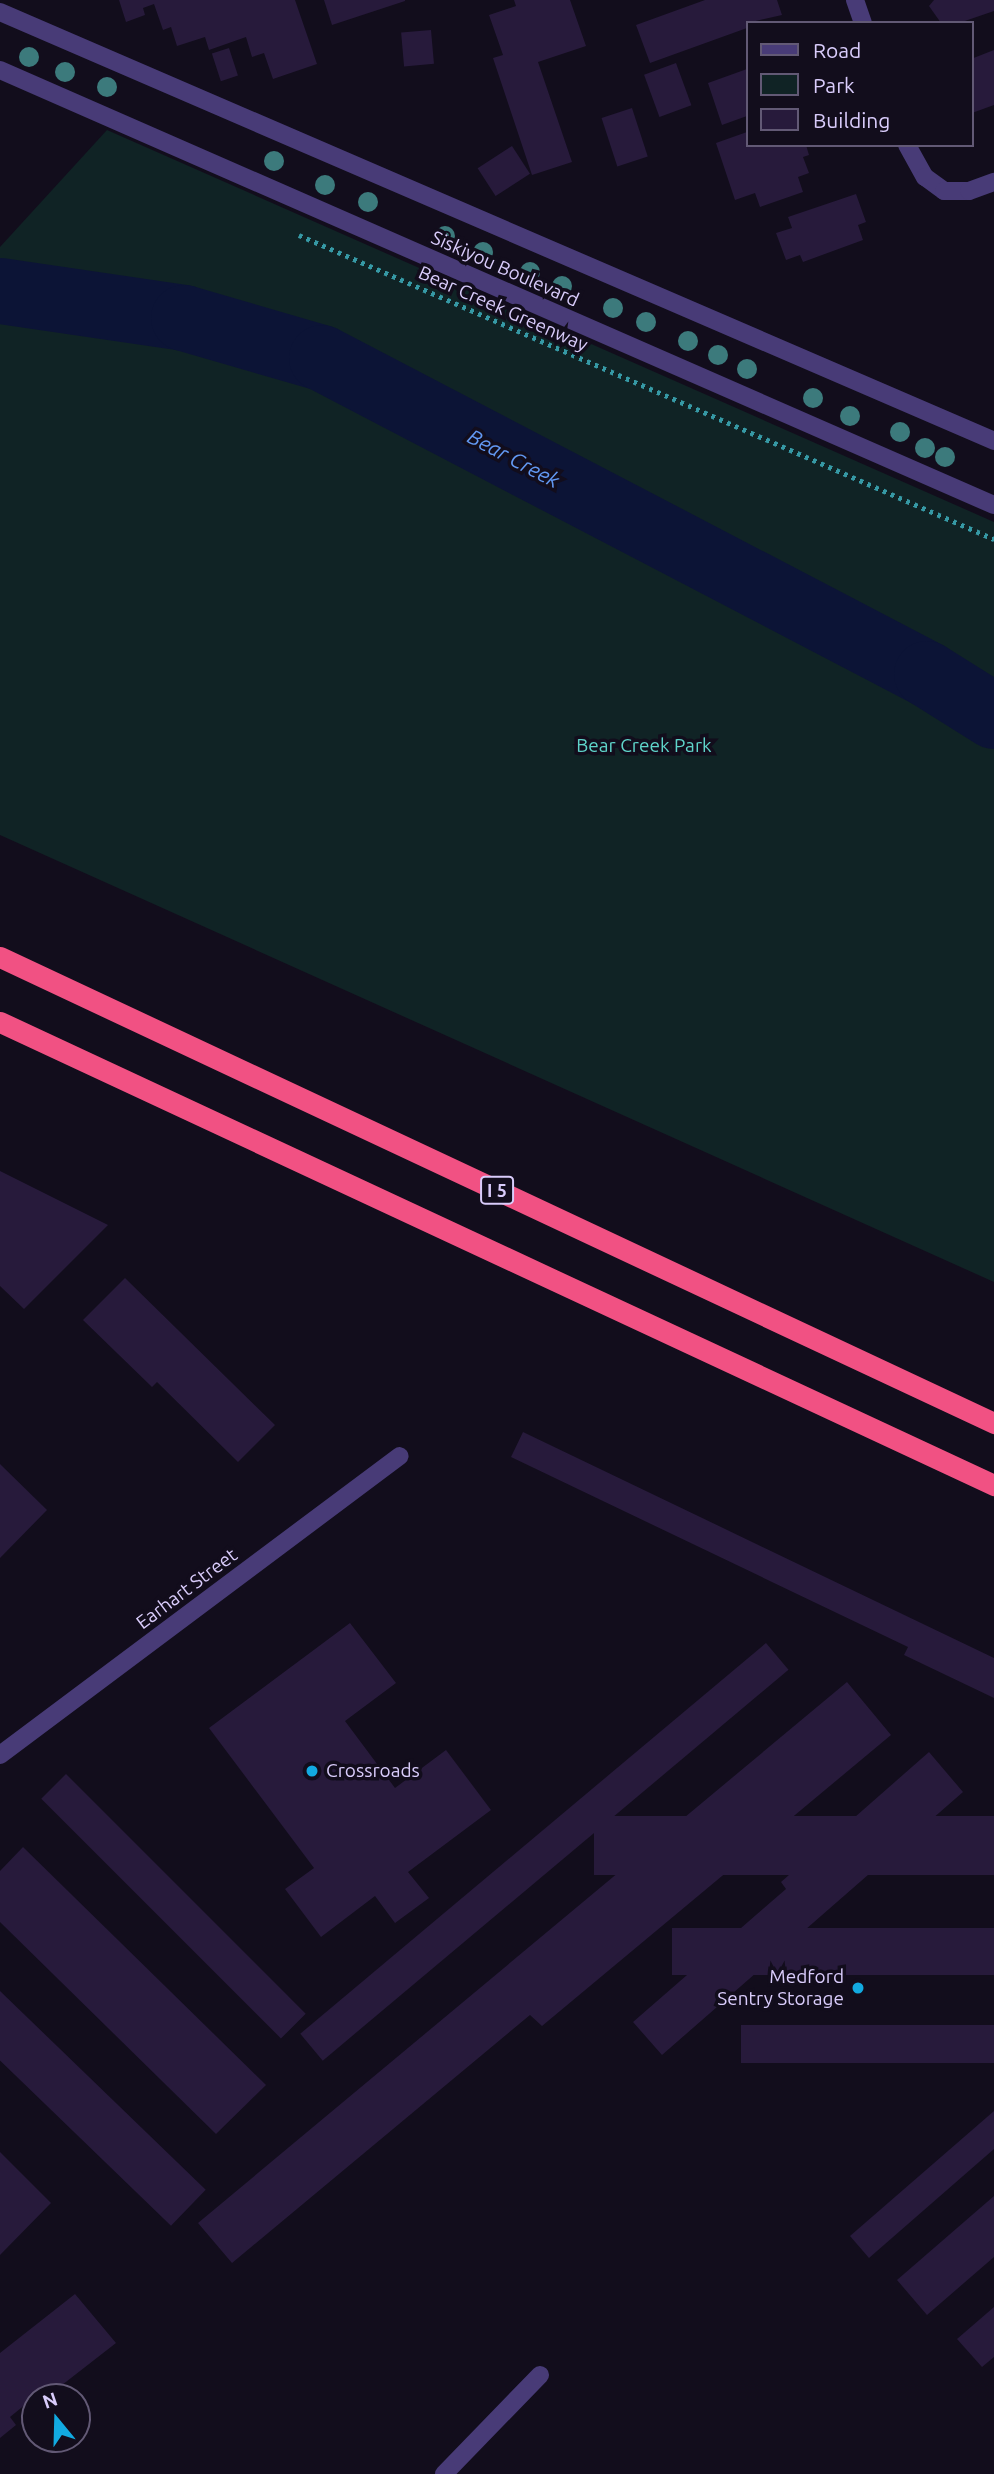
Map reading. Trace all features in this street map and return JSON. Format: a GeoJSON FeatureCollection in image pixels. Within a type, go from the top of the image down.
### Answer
{"type":"FeatureCollection","features":[{"type":"Feature","properties":{"kind":"highway","name":"I 5"},"geometry":{"type":"LineString","coordinates":[[0,957],[994,1423]]}},
{"type":"Feature","properties":{"kind":"highway"},"geometry":{"type":"LineString","coordinates":[[0,1022],[994,1485]]}},
{"type":"Feature","properties":{"kind":"street"},"geometry":{"type":"LineString","coordinates":[[855,0],[862,21]]}},
{"type":"Feature","properties":{"kind":"street","name":"Siskiyou Boulevard"},"geometry":{"type":"LineString","coordinates":[[0,12],[994,441]]}},
{"type":"Feature","properties":{"kind":"street","name":"Siskiyou Boulevard"},"geometry":{"type":"LineString","coordinates":[[0,70],[994,505]]}},
{"type":"Feature","properties":{"kind":"street"},"geometry":{"type":"LineString","coordinates":[[907,147],[925,177],[944,191],[969,191],[994,182]]}},
{"type":"Feature","properties":{"kind":"street","name":"Earhart Street"},"geometry":{"type":"LineString","coordinates":[[0,1755],[399,1456]]}},
{"type":"Feature","properties":{"kind":"street"},"geometry":{"type":"LineString","coordinates":[[444,2474],[540,2375]]}},
{"type":"Feature","properties":{"kind":"path","name":"Bear Creek Greenway"},"geometry":{"type":"LineString","coordinates":[[293,232],[994,540]]}},
{"type":"Feature","properties":{"kind":"green space","name":"Bear Creek Park"},"geometry":{"type":"Polygon","coordinates":[[[107,130],[994,522],[994,1282],[0,835],[0,247],[107,130]]]}},
{"type":"Feature","properties":{"kind":"building"},"geometry":{"type":"Polygon","coordinates":[[[119,0],[295,0],[317,64],[273,79],[264,53],[252,57],[246,37],[209,50],[205,37],[177,46],[171,27],[163,30],[154,4],[143,8],[145,15],[126,22],[119,0]]]}},
{"type":"Feature","properties":{"kind":"building"},"geometry":{"type":"Polygon","coordinates":[[[324,0],[405,0],[405,1],[332,25],[324,0]]]}},
{"type":"Feature","properties":{"kind":"building"},"geometry":{"type":"Polygon","coordinates":[[[514,0],[570,0],[586,46],[538,62],[572,162],[532,175],[493,58],[503,55],[489,15],[516,6],[514,0]]]}},
{"type":"Feature","properties":{"kind":"building"},"geometry":{"type":"Polygon","coordinates":[[[705,0],[777,0],[782,15],[746,21],[746,28],[650,63],[636,25],[705,0]]]}},
{"type":"Feature","properties":{"kind":"building"},"geometry":{"type":"Polygon","coordinates":[[[934,0],[994,0],[994,11],[965,21],[940,21],[929,6],[934,0]]]}},
{"type":"Feature","properties":{"kind":"building"},"geometry":{"type":"Polygon","coordinates":[[[431,30],[434,64],[404,66],[401,33],[431,30]]]}},
{"type":"Feature","properties":{"kind":"building"},"geometry":{"type":"Polygon","coordinates":[[[229,48],[238,76],[221,81],[212,54],[229,48]]]}},
{"type":"Feature","properties":{"kind":"building"},"geometry":{"type":"Polygon","coordinates":[[[994,50],[994,105],[973,113],[973,58],[994,50]]]}},
{"type":"Feature","properties":{"kind":"building"},"geometry":{"type":"Polygon","coordinates":[[[676,63],[691,105],[659,117],[644,75],[676,63]]]}},
{"type":"Feature","properties":{"kind":"building"},"geometry":{"type":"Polygon","coordinates":[[[746,69],[746,116],[722,125],[708,83],[746,69]]]}},
{"type":"Feature","properties":{"kind":"building"},"geometry":{"type":"Polygon","coordinates":[[[632,108],[648,157],[617,166],[602,118],[632,108]]]}},
{"type":"Feature","properties":{"kind":"building"},"geometry":{"type":"Polygon","coordinates":[[[746,132],[746,147],[807,147],[809,155],[803,157],[809,173],[798,177],[803,192],[760,207],[755,193],[735,200],[716,143],[746,132]]]}},
{"type":"Feature","properties":{"kind":"building"},"geometry":{"type":"Polygon","coordinates":[[[512,146],[530,174],[496,196],[478,168],[512,146]]]}},
{"type":"Feature","properties":{"kind":"building"},"geometry":{"type":"Polygon","coordinates":[[[856,194],[866,222],[858,225],[863,240],[803,262],[800,255],[786,260],[776,233],[792,228],[788,217],[856,194]]]}},
{"type":"Feature","properties":{"kind":"building"},"geometry":{"type":"Polygon","coordinates":[[[0,1171],[108,1225],[24,1309],[0,1286],[0,1171]]]}},
{"type":"Feature","properties":{"kind":"building"},"geometry":{"type":"Polygon","coordinates":[[[125,1278],[275,1425],[238,1462],[157,1382],[152,1387],[83,1320],[125,1278]]]}},
{"type":"Feature","properties":{"kind":"building"},"geometry":{"type":"Polygon","coordinates":[[[523,1432],[994,1658],[994,1698],[904,1655],[908,1647],[511,1457],[523,1432]]]}},
{"type":"Feature","properties":{"kind":"building"},"geometry":{"type":"Polygon","coordinates":[[[0,1464],[47,1510],[0,1558],[0,1464]]]}},
{"type":"Feature","properties":{"kind":"building","name":"Crossroads"},"geometry":{"type":"Polygon","coordinates":[[[350,1623],[396,1683],[345,1721],[395,1788],[446,1750],[491,1810],[408,1872],[429,1898],[395,1923],[375,1896],[321,1937],[285,1889],[314,1868],[209,1728],[350,1623]]]}},
{"type":"Feature","properties":{"kind":"building"},"geometry":{"type":"Polygon","coordinates":[[[766,1643],[788,1670],[323,2061],[300,2034],[766,1643]]]}},
{"type":"Feature","properties":{"kind":"building"},"geometry":{"type":"Polygon","coordinates":[[[847,1682],[891,1735],[542,2026],[530,2015],[232,2263],[198,2223],[847,1682]]]}},
{"type":"Feature","properties":{"kind":"building"},"geometry":{"type":"Polygon","coordinates":[[[929,1752],[963,1792],[662,2055],[633,2022],[786,1889],[781,1882],[929,1752]]]}},
{"type":"Feature","properties":{"kind":"building"},"geometry":{"type":"Polygon","coordinates":[[[66,1774],[306,2014],[281,2038],[41,1799],[66,1774]]]}},
{"type":"Feature","properties":{"kind":"building"},"geometry":{"type":"Polygon","coordinates":[[[594,1816],[994,1816],[994,1875],[594,1875],[594,1816]]]}},
{"type":"Feature","properties":{"kind":"building"},"geometry":{"type":"Polygon","coordinates":[[[23,1847],[266,2085],[216,2134],[0,1922],[0,1871],[23,1847]]]}},
{"type":"Feature","properties":{"kind":"building"},"geometry":{"type":"Polygon","coordinates":[[[672,1928],[994,1928],[994,1975],[672,1975],[672,1928]]]}},
{"type":"Feature","properties":{"kind":"building"},"geometry":{"type":"Polygon","coordinates":[[[0,1991],[206,2190],[171,2226],[0,2061],[0,1991]]]}},
{"type":"Feature","properties":{"kind":"building"},"geometry":{"type":"Polygon","coordinates":[[[741,2025],[994,2025],[994,2063],[741,2063],[741,2025]]]}},
{"type":"Feature","properties":{"kind":"building"},"geometry":{"type":"Polygon","coordinates":[[[994,2111],[994,2149],[869,2258],[850,2236],[994,2111]]]}},
{"type":"Feature","properties":{"kind":"building"},"geometry":{"type":"Polygon","coordinates":[[[0,2152],[51,2203],[0,2255],[0,2152]]]}},
{"type":"Feature","properties":{"kind":"building"},"geometry":{"type":"Polygon","coordinates":[[[994,2196],[994,2257],[927,2315],[897,2280],[994,2196]]]}},
{"type":"Feature","properties":{"kind":"building"},"geometry":{"type":"Polygon","coordinates":[[[75,2294],[116,2343],[65,2383],[21,2383],[21,2408],[10,2417],[16,2425],[0,2438],[0,2353],[75,2294]]]}},
{"type":"Feature","properties":{"kind":"building"},"geometry":{"type":"Polygon","coordinates":[[[994,2307],[994,2357],[982,2367],[957,2339],[994,2307]]]}},
{"type":"Feature","properties":{"kind":"waterway","name":"Bear Creek"},"geometry":{"type":"LineString","coordinates":[[0,291],[184,318],[322,358],[927,674],[994,716]]}},
{"type":"Feature","properties":{"kind":"place","name":"Crossroads"},"geometry":{"type":"Point","coordinates":[312,1771]}},
{"type":"Feature","properties":{"kind":"place","name":"Medford Sentry Storage"},"geometry":{"type":"Point","coordinates":[858,1988]}}]}
